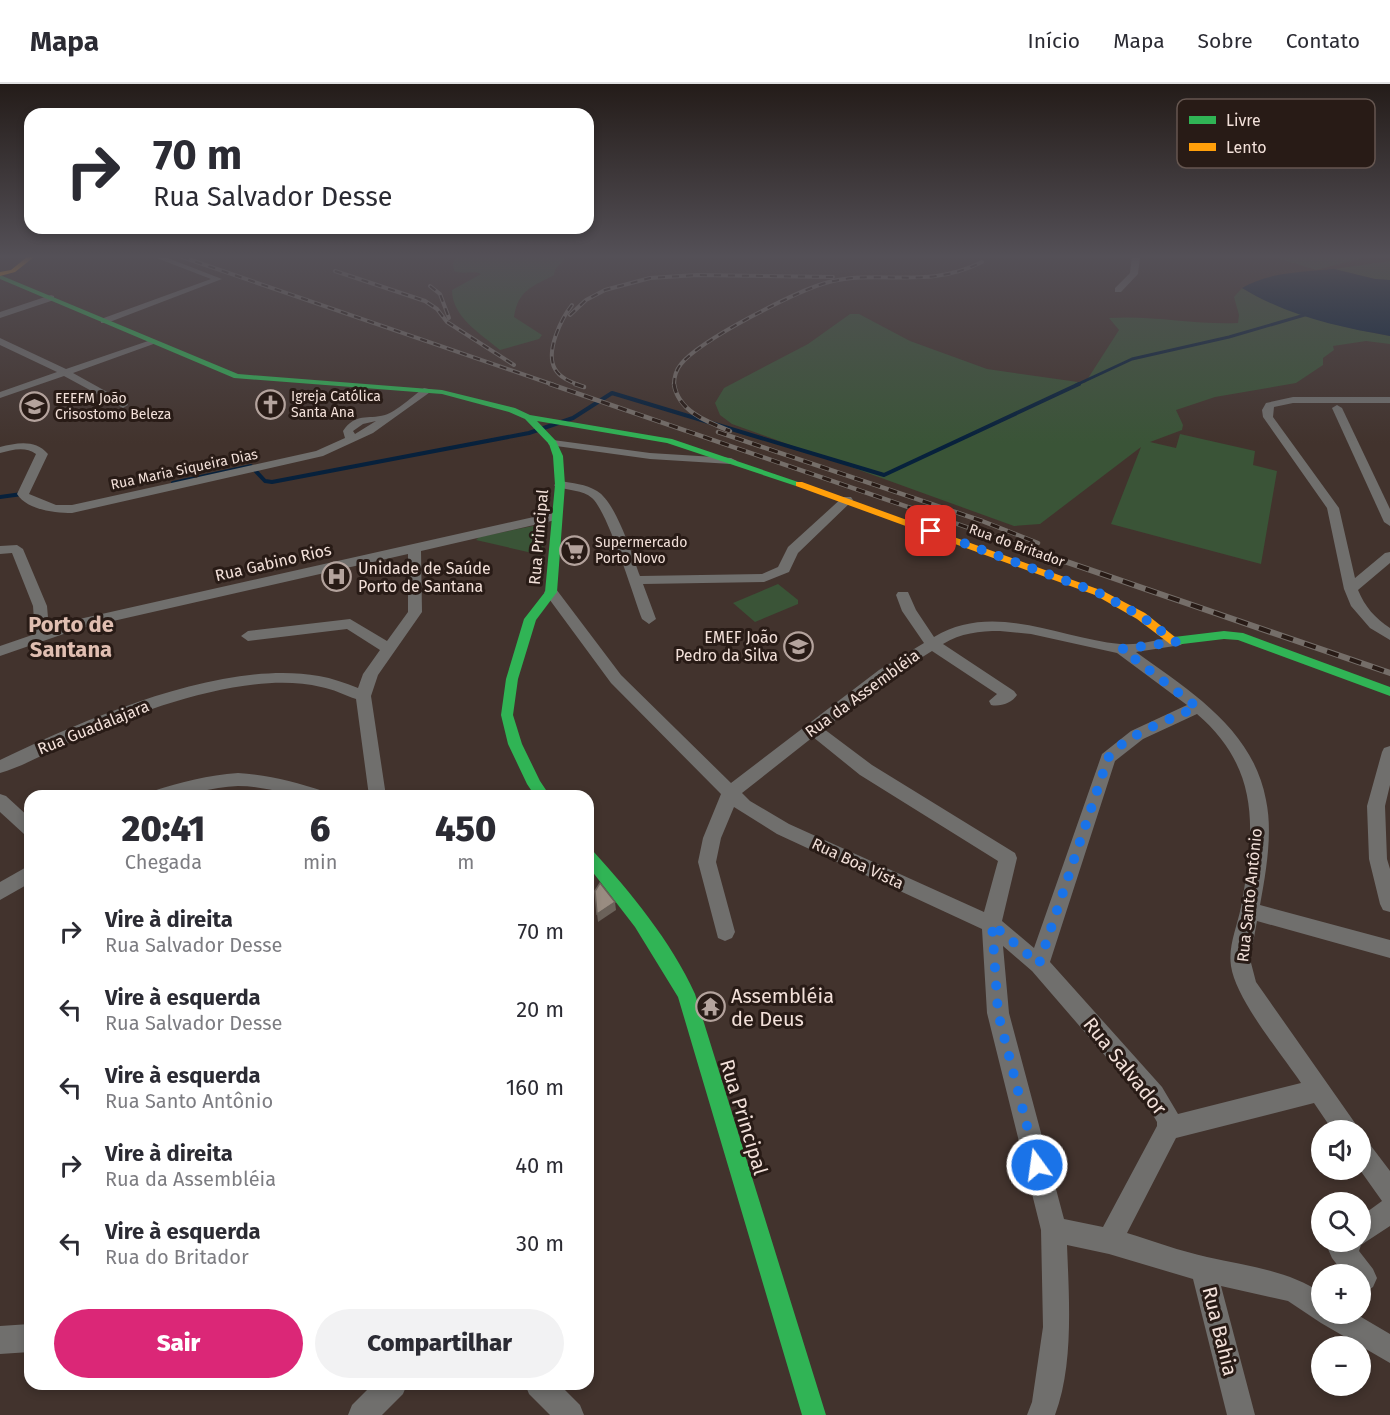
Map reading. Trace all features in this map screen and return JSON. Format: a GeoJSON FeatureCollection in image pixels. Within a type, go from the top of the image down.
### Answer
{"type":"FeatureCollection","features":[{"type":"Feature","properties":{"kind":"street","name":"Rua do Britador"},"geometry":{"type":"LineString","coordinates":[[100,319],[237,376],[428,390],[464,397],[512,410],[528,417],[652,437],[735,461],[1099,593],[1141,616],[1176,642]]}},
{"type":"Feature","properties":{"kind":"street"},"geometry":{"type":"LineString","coordinates":[[104,321],[109,319]]}},
{"type":"Feature","properties":{"kind":"street"},"geometry":{"type":"LineString","coordinates":[[0,341],[64,372],[123,405]]}},
{"type":"Feature","properties":{"kind":"street"},"geometry":{"type":"LineString","coordinates":[[0,394],[154,342]]}},
{"type":"Feature","properties":{"kind":"street","name":"Rua Maria Siqueira Dias"},"geometry":{"type":"LineString","coordinates":[[0,450],[29,446],[39,449],[42,454],[40,461],[23,494],[25,497],[54,509],[62,510],[319,454],[391,417],[428,390]]}},
{"type":"Feature","properties":{"kind":"street"},"geometry":{"type":"LineString","coordinates":[[1390,399],[1293,400],[1270,405],[1267,410],[1268,417],[1333,508],[1351,589],[1358,606],[1375,625],[1390,635]]}},
{"type":"Feature","properties":{"kind":"street"},"geometry":{"type":"LineString","coordinates":[[1337,408],[1390,522]]}},
{"type":"Feature","properties":{"kind":"street"},"geometry":{"type":"LineString","coordinates":[[528,417],[553,443]]}},
{"type":"Feature","properties":{"kind":"street","name":"Rua do Britador"},"geometry":{"type":"LineString","coordinates":[[553,443],[650,456],[735,461]]}},
{"type":"Feature","properties":{"kind":"street","name":"Rua Principal"},"geometry":{"type":"LineString","coordinates":[[538,790],[515,744],[507,715],[512,679],[530,619],[551,592],[560,485],[558,456],[553,443]]}},
{"type":"Feature","properties":{"kind":"street"},"geometry":{"type":"LineString","coordinates":[[560,485],[587,491],[598,497],[619,538],[649,619]]}},
{"type":"Feature","properties":{"kind":"street"},"geometry":{"type":"LineString","coordinates":[[634,580],[764,578],[784,569],[793,550],[846,500]]}},
{"type":"Feature","properties":{"kind":"street","name":"Rua Gabino Rios"},"geometry":{"type":"LineString","coordinates":[[0,651],[42,635],[96,620],[556,516]]}},
{"type":"Feature","properties":{"kind":"street"},"geometry":{"type":"LineString","coordinates":[[377,790],[363,696],[371,674],[415,612],[414,547]]}},
{"type":"Feature","properties":{"kind":"street"},"geometry":{"type":"LineString","coordinates":[[0,550],[17,549],[40,606],[42,635]]}},
{"type":"Feature","properties":{"kind":"street"},"geometry":{"type":"LineString","coordinates":[[1351,589],[1390,556]]}},
{"type":"Feature","properties":{"kind":"street"},"geometry":{"type":"LineString","coordinates":[[551,592],[616,679],[731,792]]}},
{"type":"Feature","properties":{"kind":"street"},"geometry":{"type":"LineString","coordinates":[[903,595],[909,611],[932,644],[1009,695],[997,701]]}},
{"type":"Feature","properties":{"kind":"street"},"geometry":{"type":"LineString","coordinates":[[248,636],[350,624],[389,649]]}},
{"type":"Feature","properties":{"kind":"street","name":"Rua da Assembléia"},"geometry":{"type":"LineString","coordinates":[[725,932],[707,862],[712,838],[731,792],[884,674],[949,634],[972,627],[999,626],[1031,629],[1122,649],[1224,634],[1239,636],[1390,692]]}},
{"type":"Feature","properties":{"kind":"street","name":"Rua Santo Antônio"},"geometry":{"type":"LineString","coordinates":[[1122,649],[1197,707],[1232,741],[1251,773],[1258,801],[1256,862],[1250,911],[1240,943],[1241,975],[1339,1120]]}},
{"type":"Feature","properties":{"kind":"street","name":"Rua Guadalajara"},"geometry":{"type":"LineString","coordinates":[[0,767],[120,712],[184,693],[245,681],[287,678],[320,681],[363,696]]}},
{"type":"Feature","properties":{"kind":"street"},"geometry":{"type":"LineString","coordinates":[[1039,964],[1108,758],[1115,748],[1127,741],[1197,707]]}},
{"type":"Feature","properties":{"kind":"street"},"geometry":{"type":"LineString","coordinates":[[812,728],[866,770],[1008,858],[992,924],[998,1013],[1054,1230],[1056,1327],[1046,1402],[1041,1415]]}},
{"type":"Feature","properties":{"kind":"street"},"geometry":{"type":"LineString","coordinates":[[1390,752],[1376,806],[1390,904]]}},
{"type":"Feature","properties":{"kind":"street"},"geometry":{"type":"LineString","coordinates":[[176,790],[190,785],[235,779],[287,785],[301,790]]}},
{"type":"Feature","properties":{"kind":"street","name":"Rua Boa Vista"},"geometry":{"type":"LineString","coordinates":[[731,792],[744,806],[783,829],[992,924],[1039,964]]}},
{"type":"Feature","properties":{"kind":"street"},"geometry":{"type":"LineString","coordinates":[[0,801],[24,823]]}},
{"type":"Feature","properties":{"kind":"street","name":"Rua Principal"},"geometry":{"type":"LineString","coordinates":[[594,862],[627,900],[660,947],[686,994],[694,1028],[712,1078],[814,1415]]}},
{"type":"Feature","properties":{"kind":"street"},"geometry":{"type":"LineString","coordinates":[[0,892],[24,877]]}},
{"type":"Feature","properties":{"kind":"street"},"geometry":{"type":"LineString","coordinates":[[1250,911],[1390,949]]}},
{"type":"Feature","properties":{"kind":"street","name":"Rua Salvador"},"geometry":{"type":"LineString","coordinates":[[1039,964],[1154,1095],[1169,1119],[1168,1128],[1109,1241]]}},
{"type":"Feature","properties":{"kind":"street"},"geometry":{"type":"LineString","coordinates":[[1168,1128],[1319,1090]]}},
{"type":"Feature","properties":{"kind":"street"},"geometry":{"type":"LineString","coordinates":[[1371,1165],[1390,1192]]}},
{"type":"Feature","properties":{"kind":"street"},"geometry":{"type":"LineString","coordinates":[[1371,1225],[1390,1210]]}},
{"type":"Feature","properties":{"kind":"street"},"geometry":{"type":"LineString","coordinates":[[1054,1230],[1109,1241],[1204,1269]]}},
{"type":"Feature","properties":{"kind":"street"},"geometry":{"type":"LineString","coordinates":[[1343,1252],[1353,1264]]}},
{"type":"Feature","properties":{"kind":"street","name":"Rua Bahia"},"geometry":{"type":"LineString","coordinates":[[1240,1415],[1204,1269],[1280,1285],[1311,1301]]}},
{"type":"Feature","properties":{"kind":"street"},"geometry":{"type":"LineString","coordinates":[[1348,1324],[1390,1349]]}},
{"type":"Feature","properties":{"kind":"street"},"geometry":{"type":"LineString","coordinates":[[0,1340],[24,1338]]}},
{"type":"Feature","properties":{"kind":"street"},"geometry":{"type":"LineString","coordinates":[[362,1415],[387,1390]]}},
{"type":"Feature","properties":{"kind":"street"},"geometry":{"type":"LineString","coordinates":[[545,1390],[570,1415]]}},
{"type":"Feature","properties":{"kind":"green space"},"geometry":{"type":"Polygon","coordinates":[[[464,319],[517,319],[542,335],[539,339],[500,350],[464,319]]]}},
{"type":"Feature","properties":{"kind":"green space"},"geometry":{"type":"Polygon","coordinates":[[[843,319],[869,319],[910,341],[987,369],[1085,383],[1119,330],[1110,319],[1238,323],[1238,319],[1318,319],[1390,336],[1390,344],[1366,341],[1333,346],[1334,350],[1323,358],[1323,365],[1296,383],[1215,397],[1176,410],[1183,425],[1182,430],[1150,442],[1176,448],[1180,434],[1255,451],[1253,465],[1277,471],[1261,564],[1111,524],[1141,447],[1040,524],[1014,526],[732,424],[720,415],[715,403],[724,388],[808,344],[843,319]]]}},
{"type":"Feature","properties":{"kind":"green space"},"geometry":{"type":"Polygon","coordinates":[[[533,526],[546,529],[541,555],[476,540],[479,537],[533,526]]]}},
{"type":"Feature","properties":{"kind":"green space"},"geometry":{"type":"Polygon","coordinates":[[[778,584],[798,600],[798,604],[755,622],[733,603],[778,584]]]}},
{"type":"Feature","properties":{"kind":"water"},"geometry":{"type":"Polygon","coordinates":[[[1314,319],[1390,319],[1390,336],[1314,319]]]}},
{"type":"Feature","properties":{"kind":"building"},"geometry":{"type":"Polygon","coordinates":[[[600,883],[615,902],[597,914],[595,891],[600,883]]]}},
{"type":"Feature","properties":{"kind":"waterway"},"geometry":{"type":"LineString","coordinates":[[1076,385],[1132,359],[1229,337],[1290,319]]}},
{"type":"Feature","properties":{"kind":"waterway"},"geometry":{"type":"LineString","coordinates":[[173,483],[251,466],[265,481],[272,482],[529,433],[573,418],[612,393],[884,475],[1079,384]]}},
{"type":"Feature","properties":{"kind":"waterway"},"geometry":{"type":"LineString","coordinates":[[0,497],[22,494]]}},
{"type":"Feature","properties":{"kind":"railway"},"geometry":{"type":"LineString","coordinates":[[363,319],[554,385]]}},
{"type":"Feature","properties":{"kind":"railway"},"geometry":{"type":"LineString","coordinates":[[445,319],[514,365]]}},
{"type":"Feature","properties":{"kind":"railway"},"geometry":{"type":"LineString","coordinates":[[563,319],[553,345],[552,362],[560,375],[579,385]]}},
{"type":"Feature","properties":{"kind":"railway"},"geometry":{"type":"LineString","coordinates":[[674,384],[678,369],[692,354],[746,319]]}},
{"type":"Feature","properties":{"kind":"railway"},"geometry":{"type":"LineString","coordinates":[[550,384],[1036,551]]}},
{"type":"Feature","properties":{"kind":"railway"},"geometry":{"type":"LineString","coordinates":[[575,384],[584,387]]}},
{"type":"Feature","properties":{"kind":"railway"},"geometry":{"type":"LineString","coordinates":[[674,384],[681,401],[687,408],[703,419],[730,431]]}},
{"type":"Feature","properties":{"kind":"railway"},"geometry":{"type":"LineString","coordinates":[[718,432],[982,521],[1038,543]]}},
{"type":"Feature","properties":{"kind":"railway"},"geometry":{"type":"LineString","coordinates":[[1032,550],[1390,673]]}},
{"type":"Feature","properties":{"kind":"traffic: fast"},"geometry":{"type":"LineString","coordinates":[[101,319],[237,376],[442,392],[512,410],[528,417],[669,441],[799,484]]}},
{"type":"Feature","properties":{"kind":"traffic: fast"},"geometry":{"type":"LineString","coordinates":[[528,417],[553,443],[558,456],[560,485],[551,592],[530,619],[512,679],[507,715],[515,744],[538,790]]}},
{"type":"Feature","properties":{"kind":"traffic: fast"},"geometry":{"type":"LineString","coordinates":[[1174,641],[1224,635],[1239,636],[1390,692]]}},
{"type":"Feature","properties":{"kind":"traffic: fast"},"geometry":{"type":"LineString","coordinates":[[594,862],[641,922],[686,994],[814,1415]]}},
{"type":"Feature","properties":{"kind":"traffic: slow"},"geometry":{"type":"LineString","coordinates":[[799,484],[1099,593],[1141,616],[1174,641]]}},
{"type":"Feature","properties":{"kind":"place","name":"Igreja Católica Santa Ana"},"geometry":{"type":"Point","coordinates":[270,404]}},
{"type":"Feature","properties":{"kind":"place","name":"EEEFM João Crisostomo Beleza"},"geometry":{"type":"Point","coordinates":[34,406]}},
{"type":"Feature","properties":{"kind":"place","name":"Supermercado Porto Novo"},"geometry":{"type":"Point","coordinates":[574,550]}},
{"type":"Feature","properties":{"kind":"place","name":"Unidade de Saúde Porto de Santana"},"geometry":{"type":"Point","coordinates":[337,577]}},
{"type":"Feature","properties":{"kind":"place","name":"EMEF João Pedro da Silva"},"geometry":{"type":"Point","coordinates":[799,646]}},
{"type":"Feature","properties":{"kind":"place","name":"Assembléia de Deus"},"geometry":{"type":"Point","coordinates":[710,1007]}},
{"type":"Feature","properties":{"kind":"district","name":"Porto de Santana"},"geometry":{"type":"Point","coordinates":[71,636]}},
{"type":"Feature","properties":{"kind":"route"},"geometry":{"type":"LineString","coordinates":[[931,531],[1099,593],[1141,616],[1176,642],[1122,649],[1197,707],[1127,741],[1115,748],[1108,758],[1039,964],[992,924],[998,1013],[1037,1165]]}}]}
